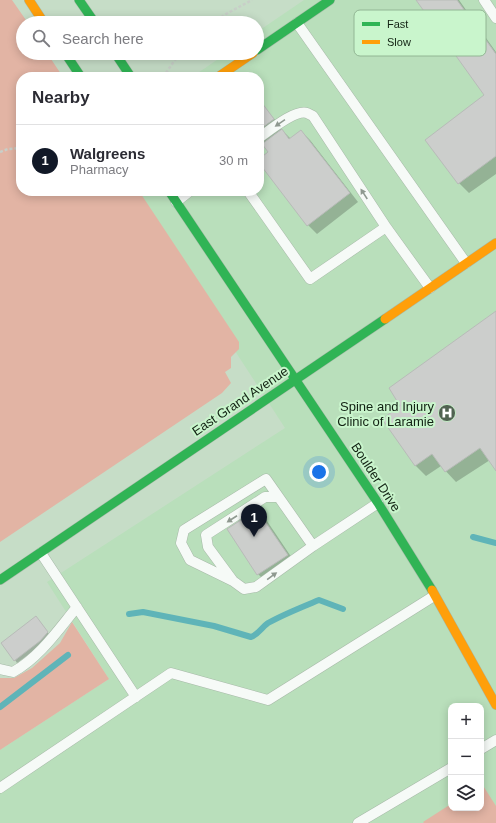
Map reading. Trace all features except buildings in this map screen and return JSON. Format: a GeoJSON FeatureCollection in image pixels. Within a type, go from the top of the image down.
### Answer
{"type":"FeatureCollection","features":[{"type":"Feature","properties":{"kind":"street"},"geometry":{"type":"LineString","coordinates":[[29,0],[39,16]]}},
{"type":"Feature","properties":{"kind":"street"},"geometry":{"type":"LineString","coordinates":[[79,0],[90,16]]}},
{"type":"Feature","properties":{"kind":"street"},"geometry":{"type":"LineString","coordinates":[[264,45],[297,23],[319,3],[330,0]]}},
{"type":"Feature","properties":{"kind":"street"},"geometry":{"type":"LineString","coordinates":[[70,60],[78,72]]}},
{"type":"Feature","properties":{"kind":"street"},"geometry":{"type":"LineString","coordinates":[[120,60],[128,72]]}},
{"type":"Feature","properties":{"kind":"street"},"geometry":{"type":"LineString","coordinates":[[225,72],[243,60]]}},
{"type":"Feature","properties":{"kind":"street","name":"Boulder Drive"},"geometry":{"type":"LineString","coordinates":[[172,196],[378,503],[434,596],[496,705]]}},
{"type":"Feature","properties":{"kind":"street","name":"East Grand Avenue"},"geometry":{"type":"LineString","coordinates":[[0,580],[496,243]]}},
{"type":"Feature","properties":{"kind":"lane"},"geometry":{"type":"LineString","coordinates":[[484,0],[496,18]]}},
{"type":"Feature","properties":{"kind":"lane"},"geometry":{"type":"LineString","coordinates":[[297,23],[466,263]]}},
{"type":"Feature","properties":{"kind":"lane"},"geometry":{"type":"LineString","coordinates":[[264,134],[284,120],[297,114],[306,112],[313,116],[386,227],[430,288]]}},
{"type":"Feature","properties":{"kind":"lane"},"geometry":{"type":"LineString","coordinates":[[176,202],[184,196]]}},
{"type":"Feature","properties":{"kind":"lane"},"geometry":{"type":"LineString","coordinates":[[252,196],[310,279],[386,227]]}},
{"type":"Feature","properties":{"kind":"lane"},"geometry":{"type":"LineString","coordinates":[[313,546],[266,479],[184,530],[181,543],[190,560],[233,581],[244,589],[256,587],[313,546],[378,503]]}},
{"type":"Feature","properties":{"kind":"lane"},"geometry":{"type":"LineString","coordinates":[[233,581],[208,547],[206,535],[265,497],[278,497]]}},
{"type":"Feature","properties":{"kind":"lane"},"geometry":{"type":"LineString","coordinates":[[41,553],[136,697]]}},
{"type":"Feature","properties":{"kind":"lane"},"geometry":{"type":"LineString","coordinates":[[0,788],[172,673],[268,700],[434,596]]}},
{"type":"Feature","properties":{"kind":"lane"},"geometry":{"type":"LineString","coordinates":[[0,669],[13,672],[20,668],[39,652],[77,607]]}},
{"type":"Feature","properties":{"kind":"lane"},"geometry":{"type":"LineString","coordinates":[[484,747],[496,740]]}},
{"type":"Feature","properties":{"kind":"lane"},"geometry":{"type":"LineString","coordinates":[[358,823],[448,770]]}},
{"type":"Feature","properties":{"kind":"path"},"geometry":{"type":"LineString","coordinates":[[223,16],[252,0]]}},
{"type":"Feature","properties":{"kind":"path"},"geometry":{"type":"LineString","coordinates":[[167,72],[175,60]]}},
{"type":"Feature","properties":{"kind":"path"},"geometry":{"type":"LineString","coordinates":[[0,152],[16,148]]}},
{"type":"Feature","properties":{"kind":"shaded area"},"geometry":{"type":"Polygon","coordinates":[[[0,0],[12,0],[23,16],[16,16],[16,60],[52,60],[60,72],[16,72],[16,196],[142,196],[239,342],[239,349],[231,357],[231,368],[225,372],[231,383],[222,393],[0,542],[0,0]]]}},
{"type":"Feature","properties":{"kind":"shaded area"},"geometry":{"type":"Polygon","coordinates":[[[304,0],[496,0],[496,823],[0,823],[0,750],[109,679],[47,582],[285,428],[134,196],[264,196],[264,72],[199,72],[217,60],[264,60],[264,27],[304,0]]]}},
{"type":"Feature","properties":{"kind":"shaded area"},"geometry":{"type":"Polygon","coordinates":[[[72,622],[109,679],[0,750],[0,678],[14,678],[32,668],[60,643],[72,622]]]}},
{"type":"Feature","properties":{"kind":"shaded area"},"geometry":{"type":"Polygon","coordinates":[[[484,787],[496,806],[496,823],[423,822],[448,806],[448,811],[484,811],[484,787]]]}},
{"type":"Feature","properties":{"kind":"waterway"},"geometry":{"type":"LineString","coordinates":[[473,537],[496,543]]}},
{"type":"Feature","properties":{"kind":"waterway"},"geometry":{"type":"LineString","coordinates":[[129,614],[143,612],[214,626],[251,637],[268,623],[319,600],[343,609]]}},
{"type":"Feature","properties":{"kind":"waterway"},"geometry":{"type":"LineString","coordinates":[[0,707],[68,655]]}},
{"type":"Feature","properties":{"kind":"traffic: fast"},"geometry":{"type":"LineString","coordinates":[[79,0],[90,16]]}},
{"type":"Feature","properties":{"kind":"traffic: fast"},"geometry":{"type":"LineString","coordinates":[[264,45],[330,0]]}},
{"type":"Feature","properties":{"kind":"traffic: fast"},"geometry":{"type":"LineString","coordinates":[[70,60],[78,72]]}},
{"type":"Feature","properties":{"kind":"traffic: fast"},"geometry":{"type":"LineString","coordinates":[[120,60],[128,72]]}},
{"type":"Feature","properties":{"kind":"traffic: fast"},"geometry":{"type":"LineString","coordinates":[[172,196],[378,503],[432,590]]}},
{"type":"Feature","properties":{"kind":"traffic: fast"},"geometry":{"type":"LineString","coordinates":[[0,580],[385,319]]}},
{"type":"Feature","properties":{"kind":"traffic: slow"},"geometry":{"type":"LineString","coordinates":[[29,0],[39,16]]}},
{"type":"Feature","properties":{"kind":"traffic: slow"},"geometry":{"type":"LineString","coordinates":[[225,72],[243,60]]}},
{"type":"Feature","properties":{"kind":"traffic: slow"},"geometry":{"type":"LineString","coordinates":[[385,319],[496,243]]}},
{"type":"Feature","properties":{"kind":"traffic: slow"},"geometry":{"type":"LineString","coordinates":[[432,590],[496,705]]}},
{"type":"Feature","properties":{"kind":"place","name":"Spine and Injury Clinic of Laramie"},"geometry":{"type":"Point","coordinates":[447,413]}},
{"type":"Feature","properties":{"kind":"place","name":"Walgreens"},"geometry":{"type":"Point","coordinates":[254,537]}}]}
